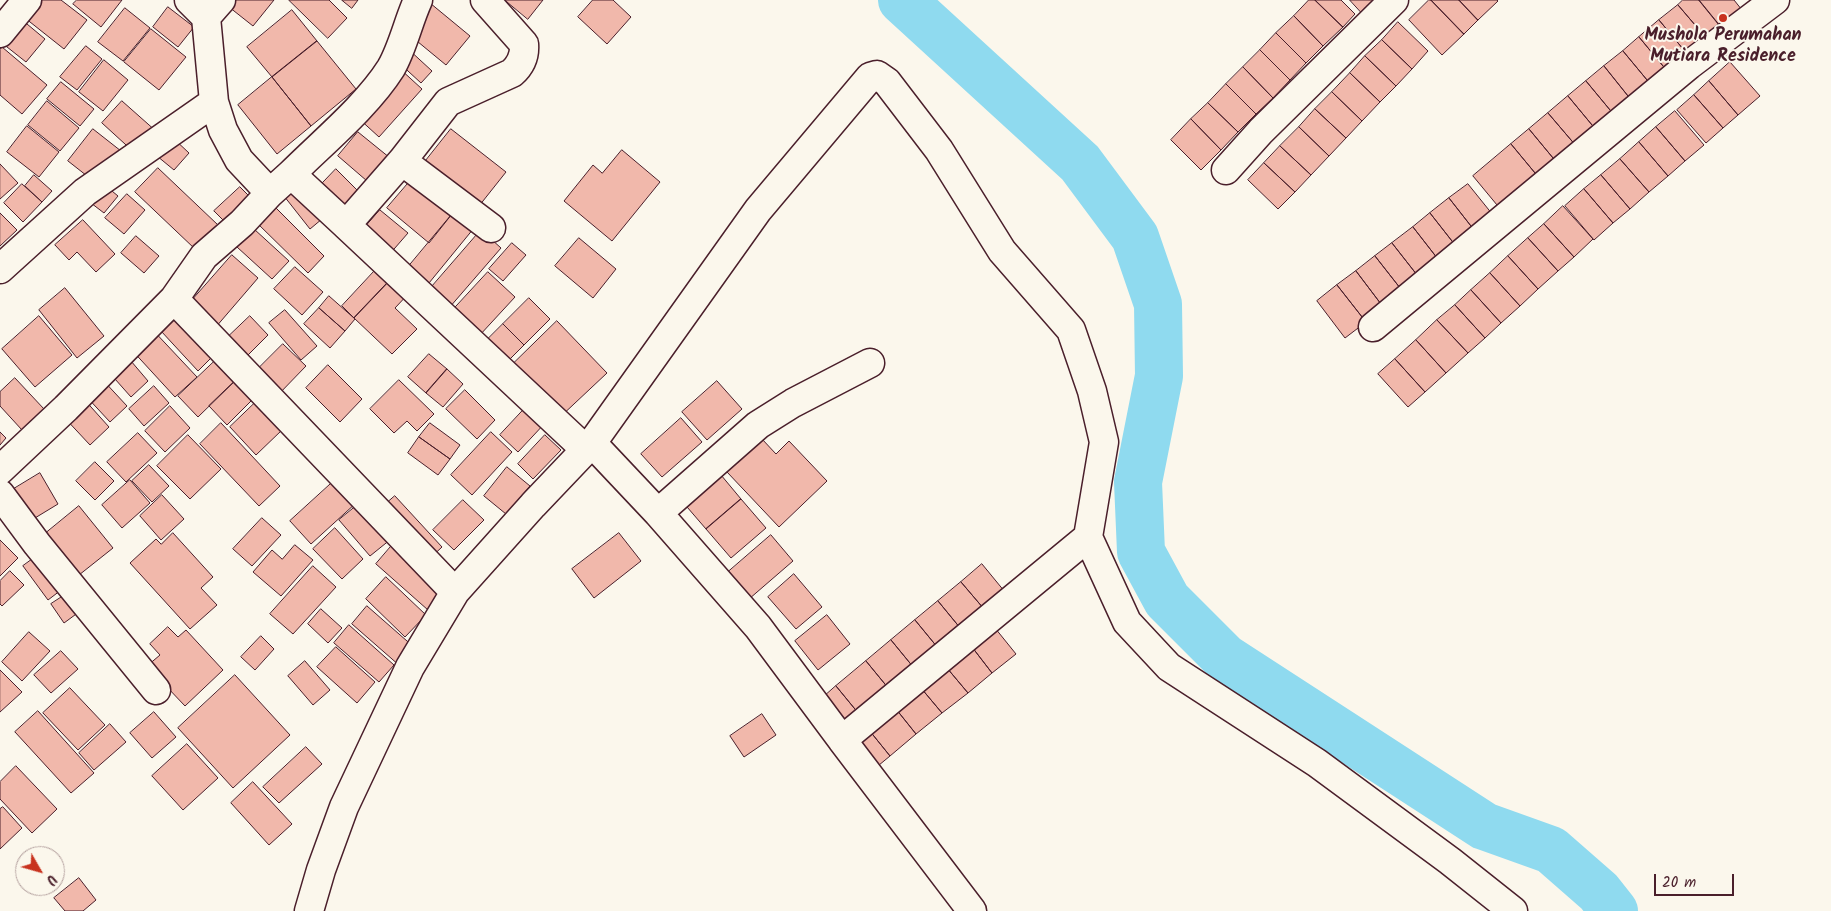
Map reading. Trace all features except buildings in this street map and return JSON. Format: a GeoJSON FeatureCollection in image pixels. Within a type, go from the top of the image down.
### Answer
{"type":"FeatureCollection","features":[{"type":"Feature","properties":{"kind":"street"},"geometry":{"type":"LineString","coordinates":[[0,33],[27,0]]}},
{"type":"Feature","properties":{"kind":"street"},"geometry":{"type":"LineString","coordinates":[[0,470],[66,408],[174,299],[204,256],[242,223],[270,193],[362,104],[391,67],[418,0]]}},
{"type":"Feature","properties":{"kind":"street"},"geometry":{"type":"LineString","coordinates":[[346,225],[402,161],[448,102],[512,73],[522,60],[524,44],[485,0]]}},
{"type":"Feature","properties":{"kind":"street"},"geometry":{"type":"LineString","coordinates":[[1226,170],[1261,131],[1394,0]]}},
{"type":"Feature","properties":{"kind":"street"},"geometry":{"type":"LineString","coordinates":[[1372,327],[1689,65],[1773,0]]}},
{"type":"Feature","properties":{"kind":"street"},"geometry":{"type":"LineString","coordinates":[[205,6],[214,102],[223,130],[240,160],[270,193]]}},
{"type":"Feature","properties":{"kind":"street"},"geometry":{"type":"LineString","coordinates":[[308,911],[344,807],[410,667],[455,592],[533,505],[589,447],[758,210],[870,77],[877,75],[887,82],[939,150],[1002,251],[1071,330],[1092,391],[1104,442],[1088,537],[1127,622],[1169,667],[1317,763],[1450,861],[1513,911]]}},
{"type":"Feature","properties":{"kind":"street"},"geometry":{"type":"LineString","coordinates":[[0,269],[85,192],[214,102]]}},
{"type":"Feature","properties":{"kind":"street"},"geometry":{"type":"LineString","coordinates":[[402,161],[491,228]]}},
{"type":"Feature","properties":{"kind":"street"},"geometry":{"type":"LineString","coordinates":[[291,174],[589,447],[658,513],[758,627],[972,911]]}},
{"type":"Feature","properties":{"kind":"street"},"geometry":{"type":"LineString","coordinates":[[174,299],[455,592]]}},
{"type":"Feature","properties":{"kind":"street"},"geometry":{"type":"LineString","coordinates":[[658,513],[758,425],[793,402],[870,363]]}},
{"type":"Feature","properties":{"kind":"street"},"geometry":{"type":"LineString","coordinates":[[0,494],[37,544],[156,690]]}},
{"type":"Feature","properties":{"kind":"street"},"geometry":{"type":"LineString","coordinates":[[842,740],[1088,537]]}},
{"type":"Feature","properties":{"kind":"waterway"},"geometry":{"type":"LineString","coordinates":[[902,0],[1080,163],[1135,237],[1158,304],[1159,376],[1138,482],[1141,552],[1167,600],[1225,658],[1484,826],[1551,850],[1599,892],[1614,911]]}},
{"type":"Feature","properties":{"kind":"place","name":"Mushola Perumahan Mutiara Residence"},"geometry":{"type":"Point","coordinates":[1723,18]}}]}
